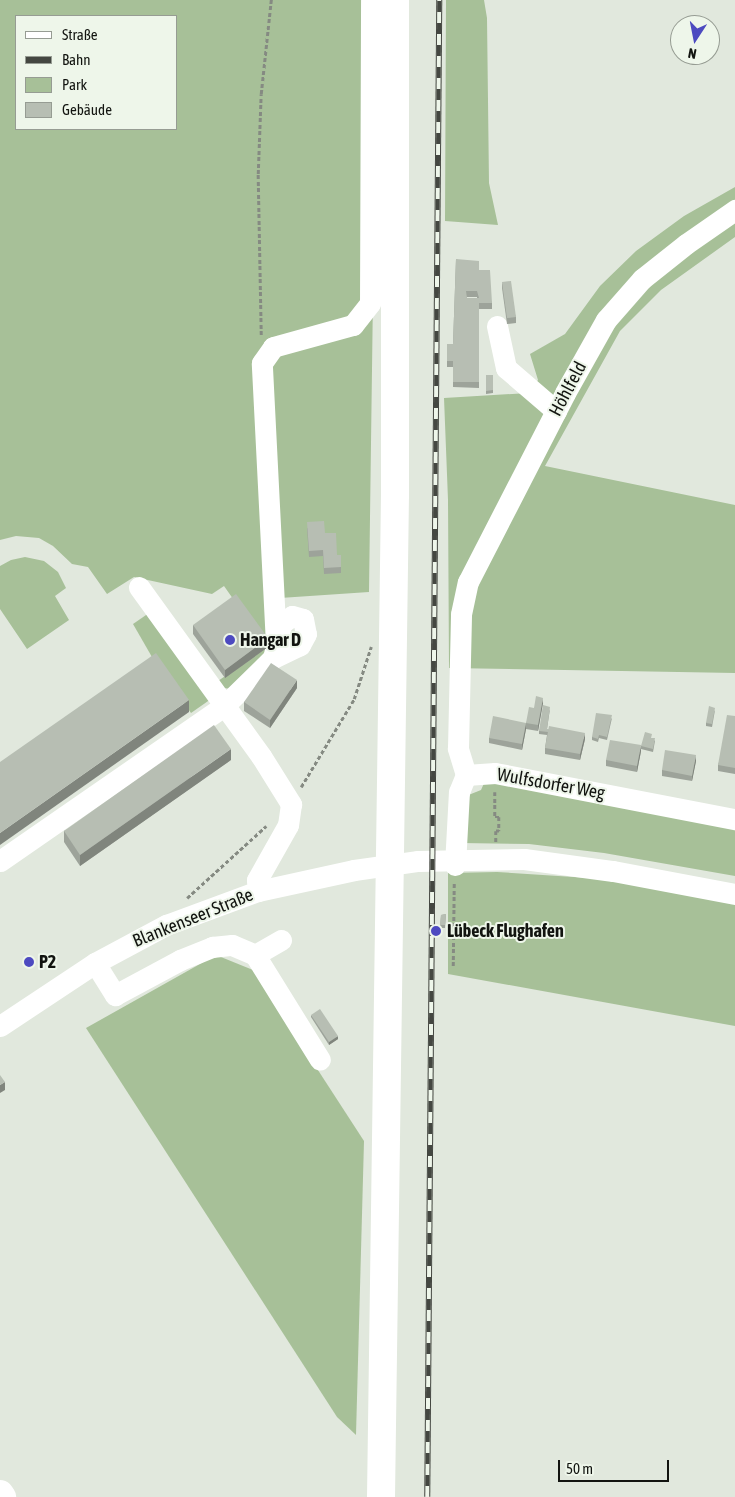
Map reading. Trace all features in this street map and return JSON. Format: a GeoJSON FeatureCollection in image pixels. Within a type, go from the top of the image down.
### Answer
{"type":"FeatureCollection","features":[{"type":"Feature","properties":{"kind":"main road"},"geometry":{"type":"LineString","coordinates":[[381,1497],[394,524],[395,0]]}},
{"type":"Feature","properties":{"kind":"street"},"geometry":{"type":"LineString","coordinates":[[0,861],[225,706],[274,651],[262,363],[272,347],[354,325],[370,304],[371,0]]}},
{"type":"Feature","properties":{"kind":"street","name":"Höhlfeld"},"geometry":{"type":"LineString","coordinates":[[466,775],[458,748],[460,614],[468,582],[556,411],[606,320],[642,279],[686,244],[735,210]]}},
{"type":"Feature","properties":{"kind":"street"},"geometry":{"type":"LineString","coordinates":[[497,326],[506,368],[556,411]]}},
{"type":"Feature","properties":{"kind":"street"},"geometry":{"type":"LineString","coordinates":[[140,587],[225,706],[291,804],[288,825],[256,880],[258,891]]}},
{"type":"Feature","properties":{"kind":"street","name":"Wulfsdorfer Weg"},"geometry":{"type":"LineString","coordinates":[[466,775],[495,772],[735,819]]}},
{"type":"Feature","properties":{"kind":"street"},"geometry":{"type":"LineString","coordinates":[[454,865],[459,792],[466,775]]}},
{"type":"Feature","properties":{"kind":"street"},"geometry":{"type":"LineString","coordinates":[[488,853],[556,862],[735,894]]}},
{"type":"Feature","properties":{"kind":"street","name":"Blankenseer Straße"},"geometry":{"type":"LineString","coordinates":[[0,1026],[94,963],[166,925],[258,891],[354,870],[488,853]]}},
{"type":"Feature","properties":{"kind":"street"},"geometry":{"type":"LineString","coordinates":[[255,954],[281,940]]}},
{"type":"Feature","properties":{"kind":"street"},"geometry":{"type":"LineString","coordinates":[[94,963],[115,995],[180,960],[212,947],[232,945],[255,954],[320,1060]]}},
{"type":"Feature","properties":{"kind":"path"},"geometry":{"type":"LineString","coordinates":[[262,363],[258,174],[261,94],[271,0]]}},
{"type":"Feature","properties":{"kind":"path"},"geometry":{"type":"LineString","coordinates":[[488,853],[496,831],[500,831],[499,817],[495,817],[495,805]]}},
{"type":"Feature","properties":{"kind":"path"},"geometry":{"type":"LineString","coordinates":[[453,966],[454,865]]}},
{"type":"Feature","properties":{"kind":"green space"},"geometry":{"type":"Polygon","coordinates":[[[0,0],[377,0],[369,592],[280,598],[269,649],[231,689],[224,688],[218,681],[267,647],[224,586],[212,594],[134,577],[107,594],[88,567],[72,564],[53,546],[39,538],[16,536],[0,540],[0,0]]]}},
{"type":"Feature","properties":{"kind":"green space"},"geometry":{"type":"Polygon","coordinates":[[[446,0],[484,0],[487,18],[489,183],[498,225],[445,221],[446,0]]]}},
{"type":"Feature","properties":{"kind":"green space"},"geometry":{"type":"Polygon","coordinates":[[[735,187],[735,237],[661,290],[620,331],[545,466],[735,505],[735,673],[449,668],[448,500],[444,398],[529,393],[538,380],[530,354],[565,334],[600,286],[636,251],[684,216],[735,187]]]}},
{"type":"Feature","properties":{"kind":"green space"},"geometry":{"type":"Polygon","coordinates":[[[25,557],[44,561],[58,572],[66,588],[55,596],[69,620],[27,649],[0,609],[0,566],[11,560],[25,557]]]}},
{"type":"Feature","properties":{"kind":"green space"},"geometry":{"type":"Polygon","coordinates":[[[149,613],[211,699],[191,713],[156,664],[133,624],[149,613]]]}},
{"type":"Feature","properties":{"kind":"green space"},"geometry":{"type":"Polygon","coordinates":[[[485,781],[735,826],[735,876],[604,853],[529,844],[461,843],[466,796],[481,790],[485,781]]]}},
{"type":"Feature","properties":{"kind":"green space"},"geometry":{"type":"Polygon","coordinates":[[[497,872],[620,880],[735,904],[735,1026],[448,974],[448,873],[497,872]]]}},
{"type":"Feature","properties":{"kind":"green space"},"geometry":{"type":"Polygon","coordinates":[[[216,955],[253,970],[364,1141],[356,1435],[337,1417],[86,1028],[216,955]]]}},
{"type":"Feature","properties":{"kind":"building"},"geometry":{"type":"Polygon","coordinates":[[[456,259],[479,261],[479,270],[490,270],[492,303],[479,303],[479,382],[453,382],[453,361],[447,361],[447,344],[453,344],[456,259]],[[466,291],[467,298],[479,298],[477,291],[466,291]]]}},
{"type":"Feature","properties":{"kind":"building"},"geometry":{"type":"Polygon","coordinates":[[[511,281],[516,317],[507,318],[502,282],[511,281]]]}},
{"type":"Feature","properties":{"kind":"building"},"geometry":{"type":"Polygon","coordinates":[[[486,375],[493,375],[493,390],[486,391],[486,375]]]}},
{"type":"Feature","properties":{"kind":"building"},"geometry":{"type":"Polygon","coordinates":[[[324,521],[325,533],[336,533],[337,555],[341,555],[341,567],[324,568],[323,550],[309,551],[307,522],[324,521]]]}},
{"type":"Feature","properties":{"kind":"building","name":"Hangar D"},"geometry":{"type":"Polygon","coordinates":[[[236,594],[268,638],[225,670],[193,625],[236,594]]]}},
{"type":"Feature","properties":{"kind":"building"},"geometry":{"type":"Polygon","coordinates":[[[156,653],[189,700],[0,833],[0,762],[156,653]]]}},
{"type":"Feature","properties":{"kind":"building"},"geometry":{"type":"Polygon","coordinates":[[[271,663],[297,680],[270,720],[244,702],[271,663]]]}},
{"type":"Feature","properties":{"kind":"building"},"geometry":{"type":"Polygon","coordinates":[[[536,696],[543,698],[538,725],[526,723],[529,707],[534,708],[536,696]]]}},
{"type":"Feature","properties":{"kind":"building"},"geometry":{"type":"Polygon","coordinates":[[[543,705],[550,707],[548,732],[539,731],[543,705]]]}},
{"type":"Feature","properties":{"kind":"building"},"geometry":{"type":"Polygon","coordinates":[[[709,706],[715,708],[712,724],[706,723],[709,706]]]}},
{"type":"Feature","properties":{"kind":"building"},"geometry":{"type":"Polygon","coordinates":[[[596,713],[612,715],[607,737],[599,735],[598,739],[592,737],[596,713]]]}},
{"type":"Feature","properties":{"kind":"building"},"geometry":{"type":"Polygon","coordinates":[[[727,715],[735,716],[735,768],[718,765],[727,715]]]}},
{"type":"Feature","properties":{"kind":"building"},"geometry":{"type":"Polygon","coordinates":[[[493,716],[526,723],[522,744],[489,738],[493,716]]]}},
{"type":"Feature","properties":{"kind":"building"},"geometry":{"type":"Polygon","coordinates":[[[214,725],[231,749],[80,855],[64,831],[214,725]]]}},
{"type":"Feature","properties":{"kind":"building"},"geometry":{"type":"Polygon","coordinates":[[[549,726],[585,733],[580,754],[545,748],[549,726]]]}},
{"type":"Feature","properties":{"kind":"building"},"geometry":{"type":"Polygon","coordinates":[[[645,732],[652,734],[651,738],[655,738],[653,749],[641,746],[645,732]]]}},
{"type":"Feature","properties":{"kind":"building"},"geometry":{"type":"Polygon","coordinates":[[[610,740],[641,745],[637,766],[606,760],[610,740]]]}},
{"type":"Feature","properties":{"kind":"building"},"geometry":{"type":"Polygon","coordinates":[[[665,750],[696,755],[692,776],[662,770],[665,750]]]}},
{"type":"Feature","properties":{"kind":"building"},"geometry":{"type":"Polygon","coordinates":[[[446,914],[445,925],[440,925],[441,915],[446,914]]]}},
{"type":"Feature","properties":{"kind":"building"},"geometry":{"type":"Polygon","coordinates":[[[320,1009],[338,1036],[329,1042],[311,1015],[320,1009]]]}},
{"type":"Feature","properties":{"kind":"building"},"geometry":{"type":"Polygon","coordinates":[[[0,1075],[5,1082],[0,1085],[0,1075]]]}},
{"type":"Feature","properties":{"kind":"railway"},"geometry":{"type":"LineString","coordinates":[[427,1497],[439,0]]}},
{"type":"Feature","properties":{"kind":"place","name":"Hangar D"},"geometry":{"type":"Point","coordinates":[230,640]}},
{"type":"Feature","properties":{"kind":"place","name":"Lübeck Flughafen"},"geometry":{"type":"Point","coordinates":[436,931]}},
{"type":"Feature","properties":{"kind":"place","name":"P2"},"geometry":{"type":"Point","coordinates":[29,962]}}]}
